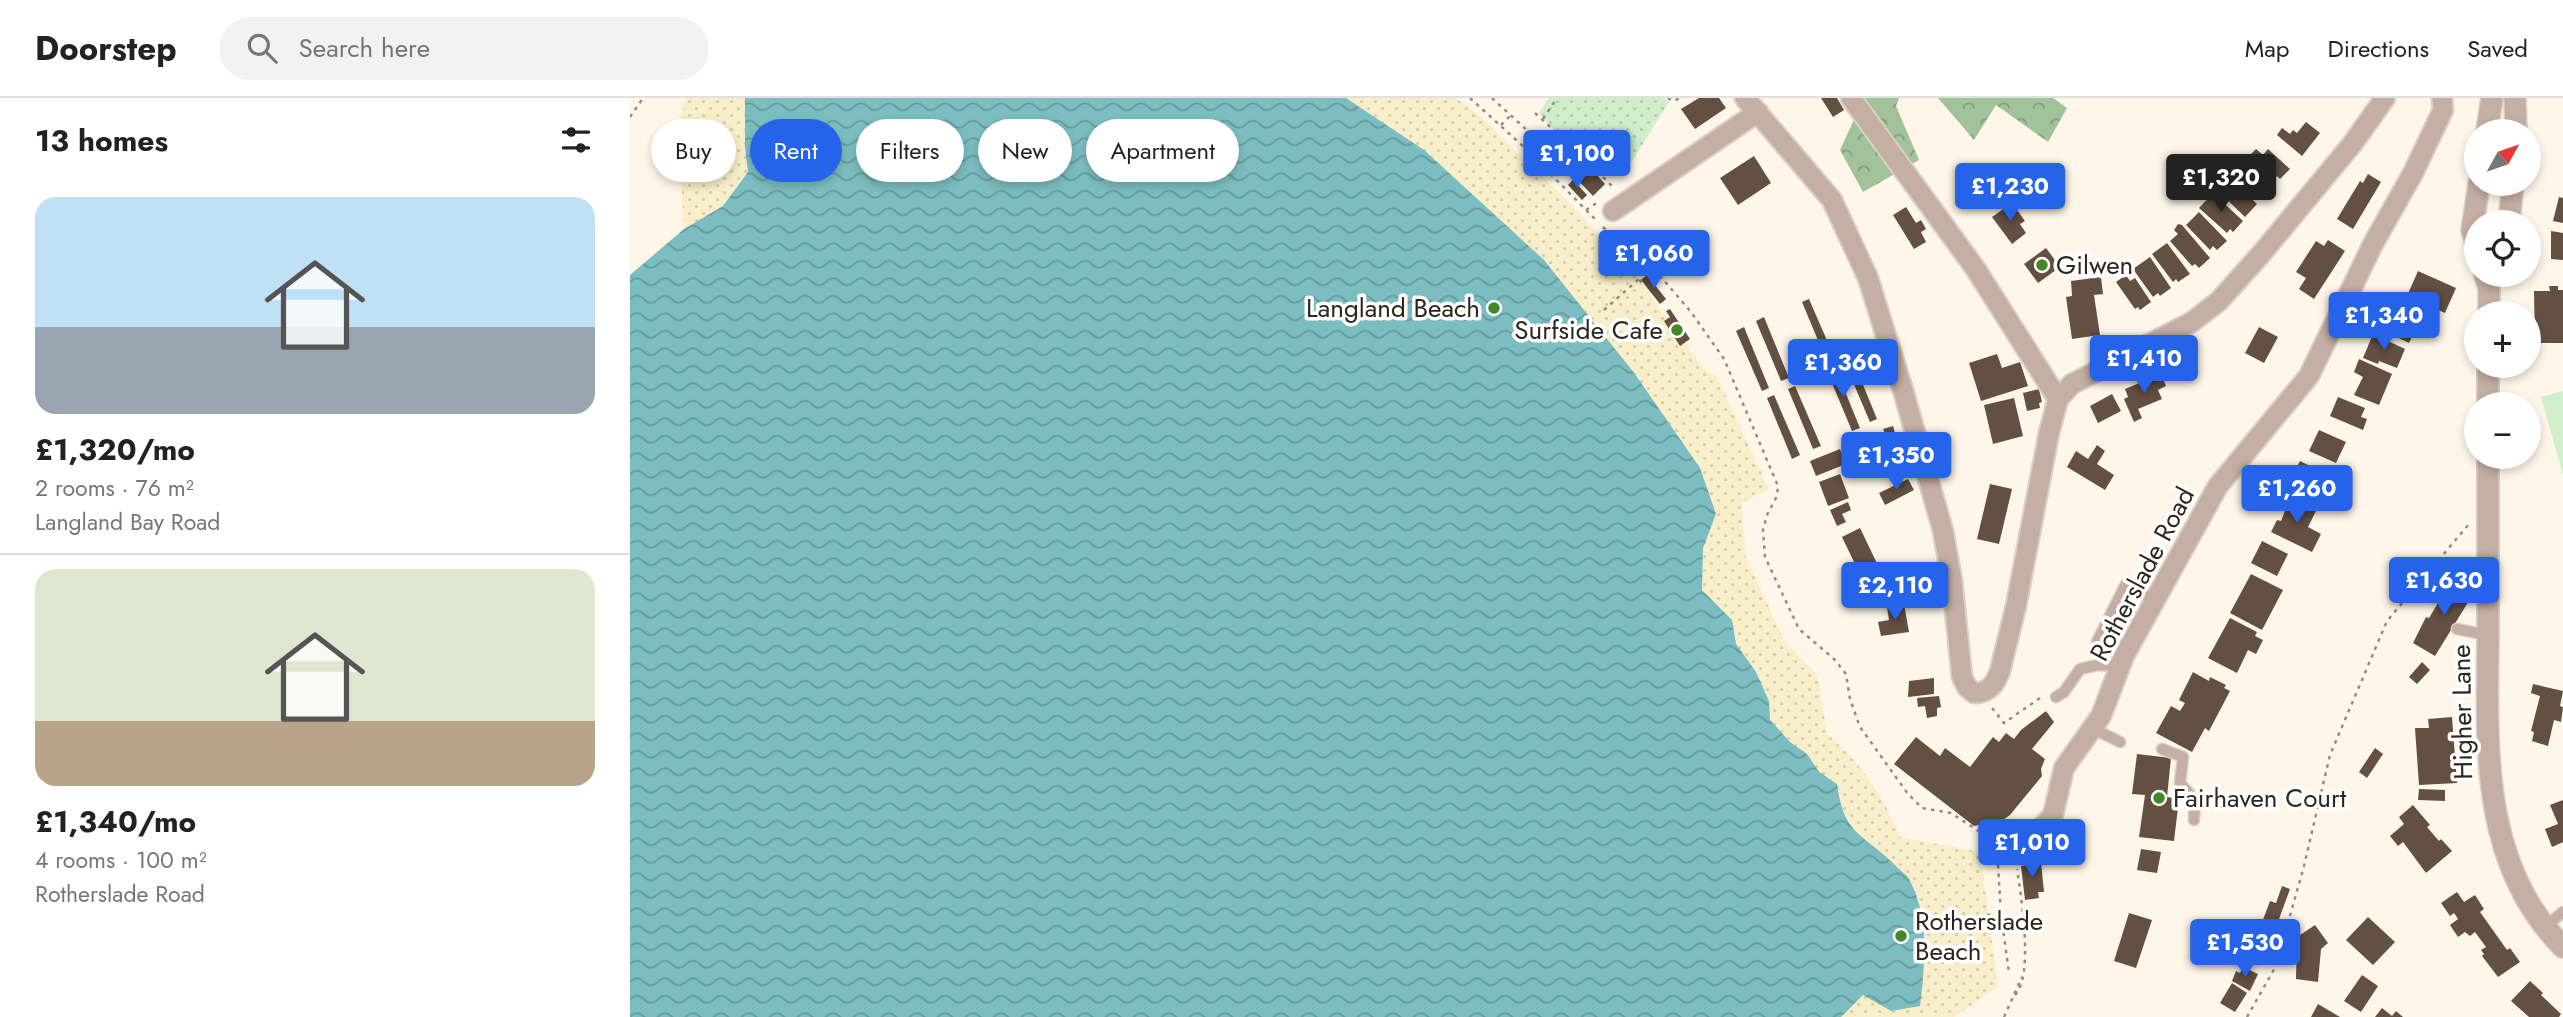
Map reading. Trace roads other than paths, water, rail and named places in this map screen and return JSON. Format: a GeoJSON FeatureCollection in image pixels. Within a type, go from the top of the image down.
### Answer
{"type":"FeatureCollection","features":[{"type":"Feature","properties":{"kind":"street"},"geometry":{"type":"LineString","coordinates":[[1851,98],[1975,268],[2058,398]]}},
{"type":"Feature","properties":{"kind":"street"},"geometry":{"type":"LineString","coordinates":[[1620,207],[1751,105],[1832,200],[1868,278],[1943,531],[1952,581],[1962,677],[1975,693],[1981,693],[1996,681],[2000,671],[2016,606],[2058,398],[2071,384],[2192,322],[2219,301],[2353,143],[2385,98]]}},
{"type":"Feature","properties":{"kind":"street","name":"Rotherslade Road"},"geometry":{"type":"LineString","coordinates":[[2005,848],[2044,825],[2053,815],[2064,768],[2101,716],[2120,666],[2218,485],[2309,376],[2373,244],[2413,173],[2443,110],[2442,98]]}},
{"type":"Feature","properties":{"kind":"street"},"geometry":{"type":"LineString","coordinates":[[2489,119],[2492,98]]}},
{"type":"Feature","properties":{"kind":"street"},"geometry":{"type":"LineString","coordinates":[[2515,98],[2516,119]]}},
{"type":"Feature","properties":{"kind":"street","name":"Higher Lane"},"geometry":{"type":"LineString","coordinates":[[2488,469],[2487,746],[2493,807],[2528,905],[2544,928],[2563,947]]}},
{"type":"Feature","properties":{"kind":"lane"},"geometry":{"type":"LineString","coordinates":[[2097,642],[2126,584],[2155,600]]}},
{"type":"Feature","properties":{"kind":"lane"},"geometry":{"type":"LineString","coordinates":[[2457,629],[2488,636]]}},
{"type":"Feature","properties":{"kind":"lane"},"geometry":{"type":"LineString","coordinates":[[2051,695],[2064,692],[2080,669],[2098,665],[2120,666]]}},
{"type":"Feature","properties":{"kind":"lane"},"geometry":{"type":"LineString","coordinates":[[2092,727],[2120,742]]}},
{"type":"Feature","properties":{"kind":"lane"},"geometry":{"type":"LineString","coordinates":[[2162,750],[2178,753],[2183,757],[2180,783],[2195,800],[2194,820]]}},
{"type":"Feature","properties":{"kind":"lane"},"geometry":{"type":"LineString","coordinates":[[2544,928],[2563,912]]}},
{"type":"Feature","properties":{"kind":"water"},"geometry":{"type":"Polygon","coordinates":[[[745,98],[1346,98],[1424,150],[1544,260],[1635,374],[1700,468],[1716,514],[1703,548],[1702,590],[1732,620],[1736,644],[1756,672],[1769,701],[1770,720],[1790,742],[1807,754],[1819,772],[1837,784],[1844,814],[1849,823],[1909,879],[1916,894],[1923,925],[1924,958],[1920,1006],[1891,1011],[1863,995],[1841,1017],[630,1017],[630,275],[684,229],[723,206],[748,172],[745,98]]]}},
{"type":"Feature","properties":{"kind":"place","name":"Gilwen"},"geometry":{"type":"Point","coordinates":[2042,265]}},
{"type":"Feature","properties":{"kind":"place","name":"Langland Beach"},"geometry":{"type":"Point","coordinates":[1494,308]}},
{"type":"Feature","properties":{"kind":"place","name":"Surfside Cafe"},"geometry":{"type":"Point","coordinates":[1677,330]}},
{"type":"Feature","properties":{"kind":"place","name":"Fairhaven Court"},"geometry":{"type":"Point","coordinates":[2159,798]}},
{"type":"Feature","properties":{"kind":"place","name":"Rotherslade Beach"},"geometry":{"type":"Point","coordinates":[1901,936]}}]}
